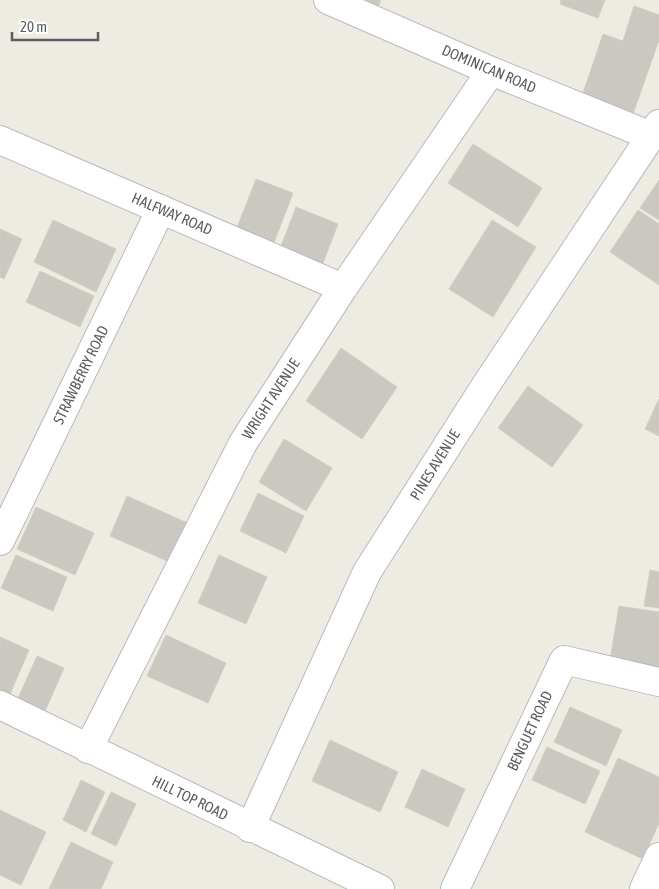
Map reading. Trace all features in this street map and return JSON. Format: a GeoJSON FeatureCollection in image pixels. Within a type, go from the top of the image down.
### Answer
{"type":"FeatureCollection","features":[{"type":"Feature","properties":{"kind":"street","name":"DOMINICAN ROAD"},"geometry":{"type":"LineString","coordinates":[[328,0],[491,71],[655,130]]}},
{"type":"Feature","properties":{"kind":"street","name":"WRIGHT AVENUE"},"geometry":{"type":"LineString","coordinates":[[88,749],[243,443],[343,288],[491,71]]}},
{"type":"Feature","properties":{"kind":"street","name":"PINES AVENUE"},"geometry":{"type":"LineString","coordinates":[[250,828],[367,572],[484,388],[655,130]]}},
{"type":"Feature","properties":{"kind":"street","name":"HALFWAY ROAD"},"geometry":{"type":"LineString","coordinates":[[0,140],[343,288]]}},
{"type":"Feature","properties":{"kind":"street","name":"STRAWBERRY ROAD"},"geometry":{"type":"LineString","coordinates":[[1,537],[161,209]]}},
{"type":"Feature","properties":{"kind":"street","name":"BENGUET ROAD"},"geometry":{"type":"LineString","coordinates":[[455,889],[564,660],[659,682]]}},
{"type":"Feature","properties":{"kind":"street","name":"HILL TOP ROAD"},"geometry":{"type":"LineString","coordinates":[[0,705],[250,828],[380,889]]}},
{"type":"Feature","properties":{"kind":"street"},"geometry":{"type":"LineString","coordinates":[[644,889],[659,857]]}},
{"type":"Feature","properties":{"kind":"building"},"geometry":{"type":"Polygon","coordinates":[[[362,0],[381,0],[378,7],[362,0]]]}},
{"type":"Feature","properties":{"kind":"building"},"geometry":{"type":"Polygon","coordinates":[[[561,0],[605,0],[598,18],[560,4],[561,0]]]}},
{"type":"Feature","properties":{"kind":"building"},"geometry":{"type":"Polygon","coordinates":[[[634,6],[659,15],[659,40],[633,114],[582,96],[603,34],[623,41],[634,6]]]}},
{"type":"Feature","properties":{"kind":"building"},"geometry":{"type":"Polygon","coordinates":[[[473,144],[542,188],[518,227],[448,183],[473,144]]]}},
{"type":"Feature","properties":{"kind":"building"},"geometry":{"type":"Polygon","coordinates":[[[256,179],[293,193],[272,248],[235,233],[256,179]]]}},
{"type":"Feature","properties":{"kind":"building"},"geometry":{"type":"Polygon","coordinates":[[[659,180],[659,220],[640,208],[659,180]]]}},
{"type":"Feature","properties":{"kind":"building"},"geometry":{"type":"Polygon","coordinates":[[[296,207],[338,224],[318,276],[276,259],[296,207]]]}},
{"type":"Feature","properties":{"kind":"building"},"geometry":{"type":"Polygon","coordinates":[[[638,210],[659,224],[659,285],[610,252],[638,210]]]}},
{"type":"Feature","properties":{"kind":"building"},"geometry":{"type":"Polygon","coordinates":[[[53,220],[116,249],[96,292],[34,262],[53,220]]]}},
{"type":"Feature","properties":{"kind":"building"},"geometry":{"type":"Polygon","coordinates":[[[492,220],[536,247],[493,317],[449,289],[492,220]]]}},
{"type":"Feature","properties":{"kind":"building"},"geometry":{"type":"Polygon","coordinates":[[[0,229],[22,239],[4,279],[0,277],[0,229]]]}},
{"type":"Feature","properties":{"kind":"building"},"geometry":{"type":"Polygon","coordinates":[[[40,271],[94,296],[80,327],[26,302],[40,271]]]}},
{"type":"Feature","properties":{"kind":"building"},"geometry":{"type":"Polygon","coordinates":[[[341,348],[397,387],[362,439],[306,401],[341,348]]]}},
{"type":"Feature","properties":{"kind":"building"},"geometry":{"type":"Polygon","coordinates":[[[528,386],[583,425],[552,467],[498,428],[528,386]]]}},
{"type":"Feature","properties":{"kind":"building"},"geometry":{"type":"Polygon","coordinates":[[[659,399],[659,436],[645,429],[659,399]]]}},
{"type":"Feature","properties":{"kind":"building"},"geometry":{"type":"Polygon","coordinates":[[[284,439],[332,468],[306,511],[259,482],[284,439]]]}},
{"type":"Feature","properties":{"kind":"building"},"geometry":{"type":"Polygon","coordinates":[[[258,493],[304,516],[286,553],[240,531],[258,493]]]}},
{"type":"Feature","properties":{"kind":"building"},"geometry":{"type":"Polygon","coordinates":[[[127,496],[192,525],[174,564],[110,536],[127,496]]]}},
{"type":"Feature","properties":{"kind":"building"},"geometry":{"type":"Polygon","coordinates":[[[36,507],[94,533],[75,575],[17,549],[36,507]]]}},
{"type":"Feature","properties":{"kind":"building"},"geometry":{"type":"Polygon","coordinates":[[[16,555],[67,577],[53,611],[1,588],[16,555]]]}},
{"type":"Feature","properties":{"kind":"building"},"geometry":{"type":"Polygon","coordinates":[[[219,555],[267,577],[246,624],[198,603],[219,555]]]}},
{"type":"Feature","properties":{"kind":"building"},"geometry":{"type":"Polygon","coordinates":[[[650,570],[659,572],[659,608],[644,606],[650,570]]]}},
{"type":"Feature","properties":{"kind":"building"},"geometry":{"type":"Polygon","coordinates":[[[619,606],[659,612],[659,674],[609,666],[619,606]]]}},
{"type":"Feature","properties":{"kind":"building"},"geometry":{"type":"Polygon","coordinates":[[[166,635],[226,663],[208,703],[147,676],[166,635]]]}},
{"type":"Feature","properties":{"kind":"building"},"geometry":{"type":"Polygon","coordinates":[[[0,637],[29,650],[7,701],[0,698],[0,637]]]}},
{"type":"Feature","properties":{"kind":"building"},"geometry":{"type":"Polygon","coordinates":[[[37,656],[64,668],[42,718],[15,705],[37,656]]]}},
{"type":"Feature","properties":{"kind":"building"},"geometry":{"type":"Polygon","coordinates":[[[570,707],[622,730],[606,766],[554,742],[570,707]]]}},
{"type":"Feature","properties":{"kind":"building"},"geometry":{"type":"Polygon","coordinates":[[[330,740],[398,772],[380,812],[312,781],[330,740]]]}},
{"type":"Feature","properties":{"kind":"building"},"geometry":{"type":"Polygon","coordinates":[[[547,747],[600,771],[585,804],[532,780],[547,747]]]}},
{"type":"Feature","properties":{"kind":"building"},"geometry":{"type":"Polygon","coordinates":[[[618,758],[659,777],[659,823],[643,859],[585,832],[618,758]]]}},
{"type":"Feature","properties":{"kind":"building"},"geometry":{"type":"Polygon","coordinates":[[[422,769],[465,789],[448,827],[405,807],[422,769]]]}},
{"type":"Feature","properties":{"kind":"building"},"geometry":{"type":"Polygon","coordinates":[[[81,780],[105,792],[86,832],[63,820],[81,780]]]}},
{"type":"Feature","properties":{"kind":"building"},"geometry":{"type":"Polygon","coordinates":[[[111,792],[136,804],[116,846],[91,834],[111,792]]]}},
{"type":"Feature","properties":{"kind":"building"},"geometry":{"type":"Polygon","coordinates":[[[0,810],[46,832],[21,885],[0,875],[0,810]]]}},
{"type":"Feature","properties":{"kind":"building"},"geometry":{"type":"Polygon","coordinates":[[[71,842],[113,862],[101,889],[49,889],[71,842]]]}}]}
